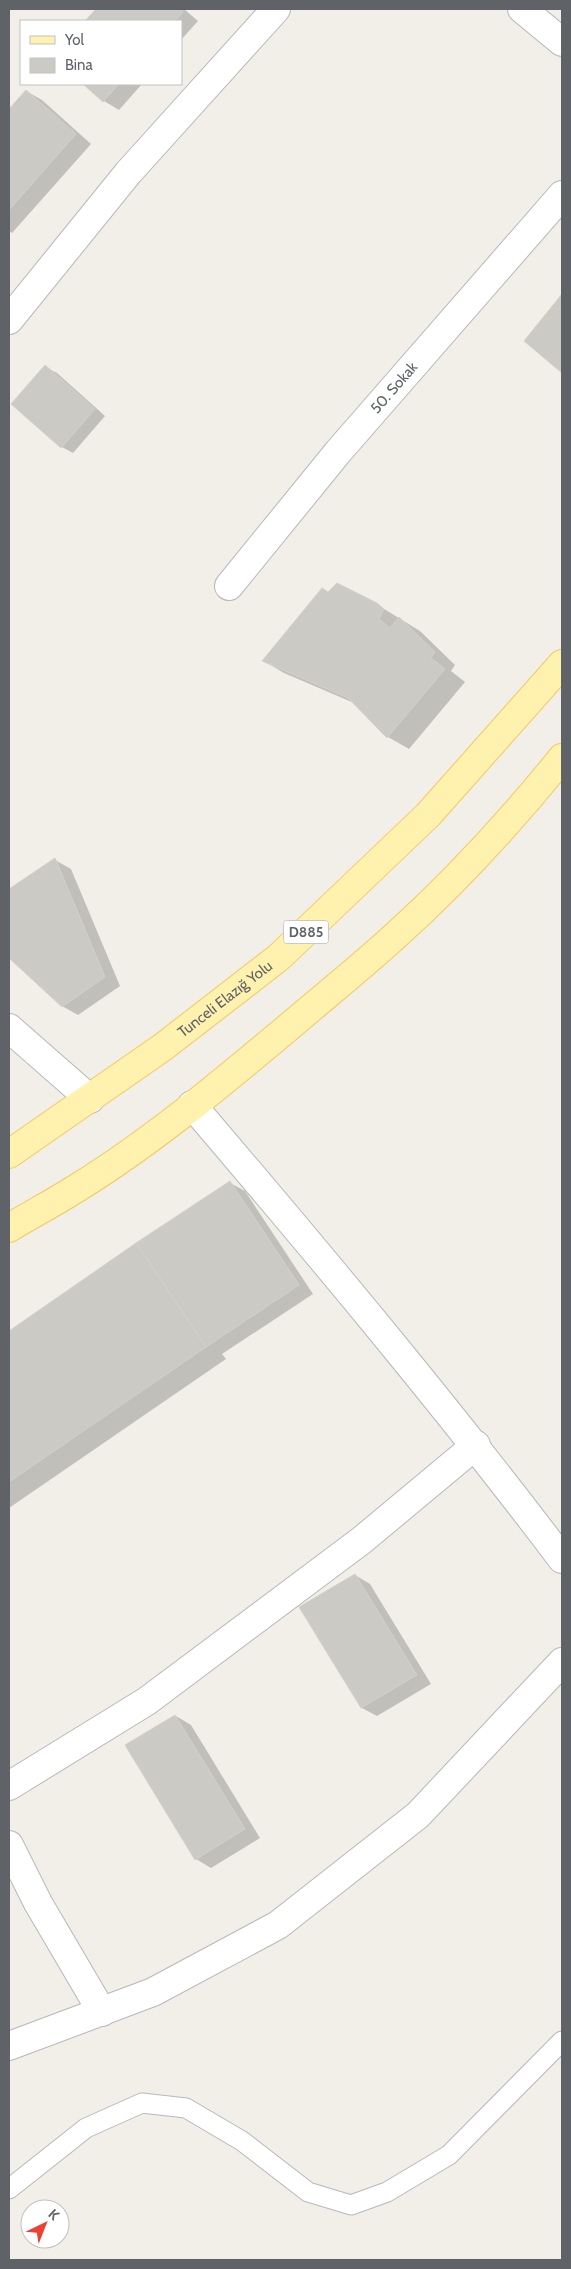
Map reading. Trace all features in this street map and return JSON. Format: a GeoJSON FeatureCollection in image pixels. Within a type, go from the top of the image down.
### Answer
{"type":"FeatureCollection","features":[{"type":"Feature","properties":{"kind":"main road","name":"Tunceli Elazığ Yolu"},"geometry":{"type":"LineString","coordinates":[[9,1154],[163,1047],[278,958],[428,815],[562,664]]}},
{"type":"Feature","properties":{"kind":"main road"},"geometry":{"type":"LineString","coordinates":[[9,1228],[79,1187],[227,1079],[395,936],[517,813],[562,758]]}},
{"type":"Feature","properties":{"kind":"street"},"geometry":{"type":"LineString","coordinates":[[9,320],[128,173],[276,9]]}},
{"type":"Feature","properties":{"kind":"street"},"geometry":{"type":"LineString","coordinates":[[522,9],[562,42]]}},
{"type":"Feature","properties":{"kind":"street","name":"50. Sokak"},"geometry":{"type":"LineString","coordinates":[[230,586],[344,445],[562,195]]}},
{"type":"Feature","properties":{"kind":"street"},"geometry":{"type":"LineString","coordinates":[[9,1028],[90,1099]]}},
{"type":"Feature","properties":{"kind":"street"},"geometry":{"type":"LineString","coordinates":[[192,1106],[320,1254],[476,1445],[562,1559]]}},
{"type":"Feature","properties":{"kind":"street"},"geometry":{"type":"LineString","coordinates":[[9,1786],[147,1701],[362,1540],[476,1445]]}},
{"type":"Feature","properties":{"kind":"street"},"geometry":{"type":"LineString","coordinates":[[9,2046],[153,1992],[278,1925],[418,1815],[562,1662]]}},
{"type":"Feature","properties":{"kind":"street"},"geometry":{"type":"LineString","coordinates":[[9,1845],[38,1903],[102,2012]]}},
{"type":"Feature","properties":{"kind":"lane"},"geometry":{"type":"LineString","coordinates":[[9,2189],[86,2128],[142,2103],[186,2108],[242,2141],[308,2192],[351,2205],[388,2192],[449,2155],[562,2041]]}},
{"type":"Feature","properties":{"kind":"building"},"geometry":{"type":"Polygon","coordinates":[[[96,9],[180,9],[183,12],[176,20],[86,20],[96,9]]]}},
{"type":"Feature","properties":{"kind":"building"},"geometry":{"type":"Polygon","coordinates":[[[84,85],[118,85],[103,102],[84,85]]]}},
{"type":"Feature","properties":{"kind":"building"},"geometry":{"type":"Polygon","coordinates":[[[26,90],[76,134],[9,210],[9,109],[26,90]]]}},
{"type":"Feature","properties":{"kind":"building"},"geometry":{"type":"Polygon","coordinates":[[[562,294],[562,373],[524,341],[562,294]]]}},
{"type":"Feature","properties":{"kind":"building"},"geometry":{"type":"Polygon","coordinates":[[[45,365],[95,409],[61,448],[11,404],[45,365]]]}},
{"type":"Feature","properties":{"kind":"building"},"geometry":{"type":"Polygon","coordinates":[[[337,583],[377,603],[384,609],[379,619],[390,628],[399,617],[435,652],[431,658],[445,669],[387,738],[348,698],[262,661],[322,588],[328,592],[337,583]]]}},
{"type":"Feature","properties":{"kind":"building"},"geometry":{"type":"Polygon","coordinates":[[[55,858],[105,977],[62,1007],[9,958],[9,889],[55,858]]]}},
{"type":"Feature","properties":{"kind":"building"},"geometry":{"type":"Polygon","coordinates":[[[230,1181],[299,1285],[206,1347],[136,1243],[230,1181]]]}},
{"type":"Feature","properties":{"kind":"building"},"geometry":{"type":"Polygon","coordinates":[[[136,1243],[206,1347],[9,1482],[9,1331],[136,1243]]]}},
{"type":"Feature","properties":{"kind":"building"},"geometry":{"type":"Polygon","coordinates":[[[355,1574],[417,1675],[361,1708],[299,1607],[355,1574]]]}},
{"type":"Feature","properties":{"kind":"building"},"geometry":{"type":"Polygon","coordinates":[[[175,1715],[245,1829],[195,1860],[125,1745],[175,1715]]]}}]}
